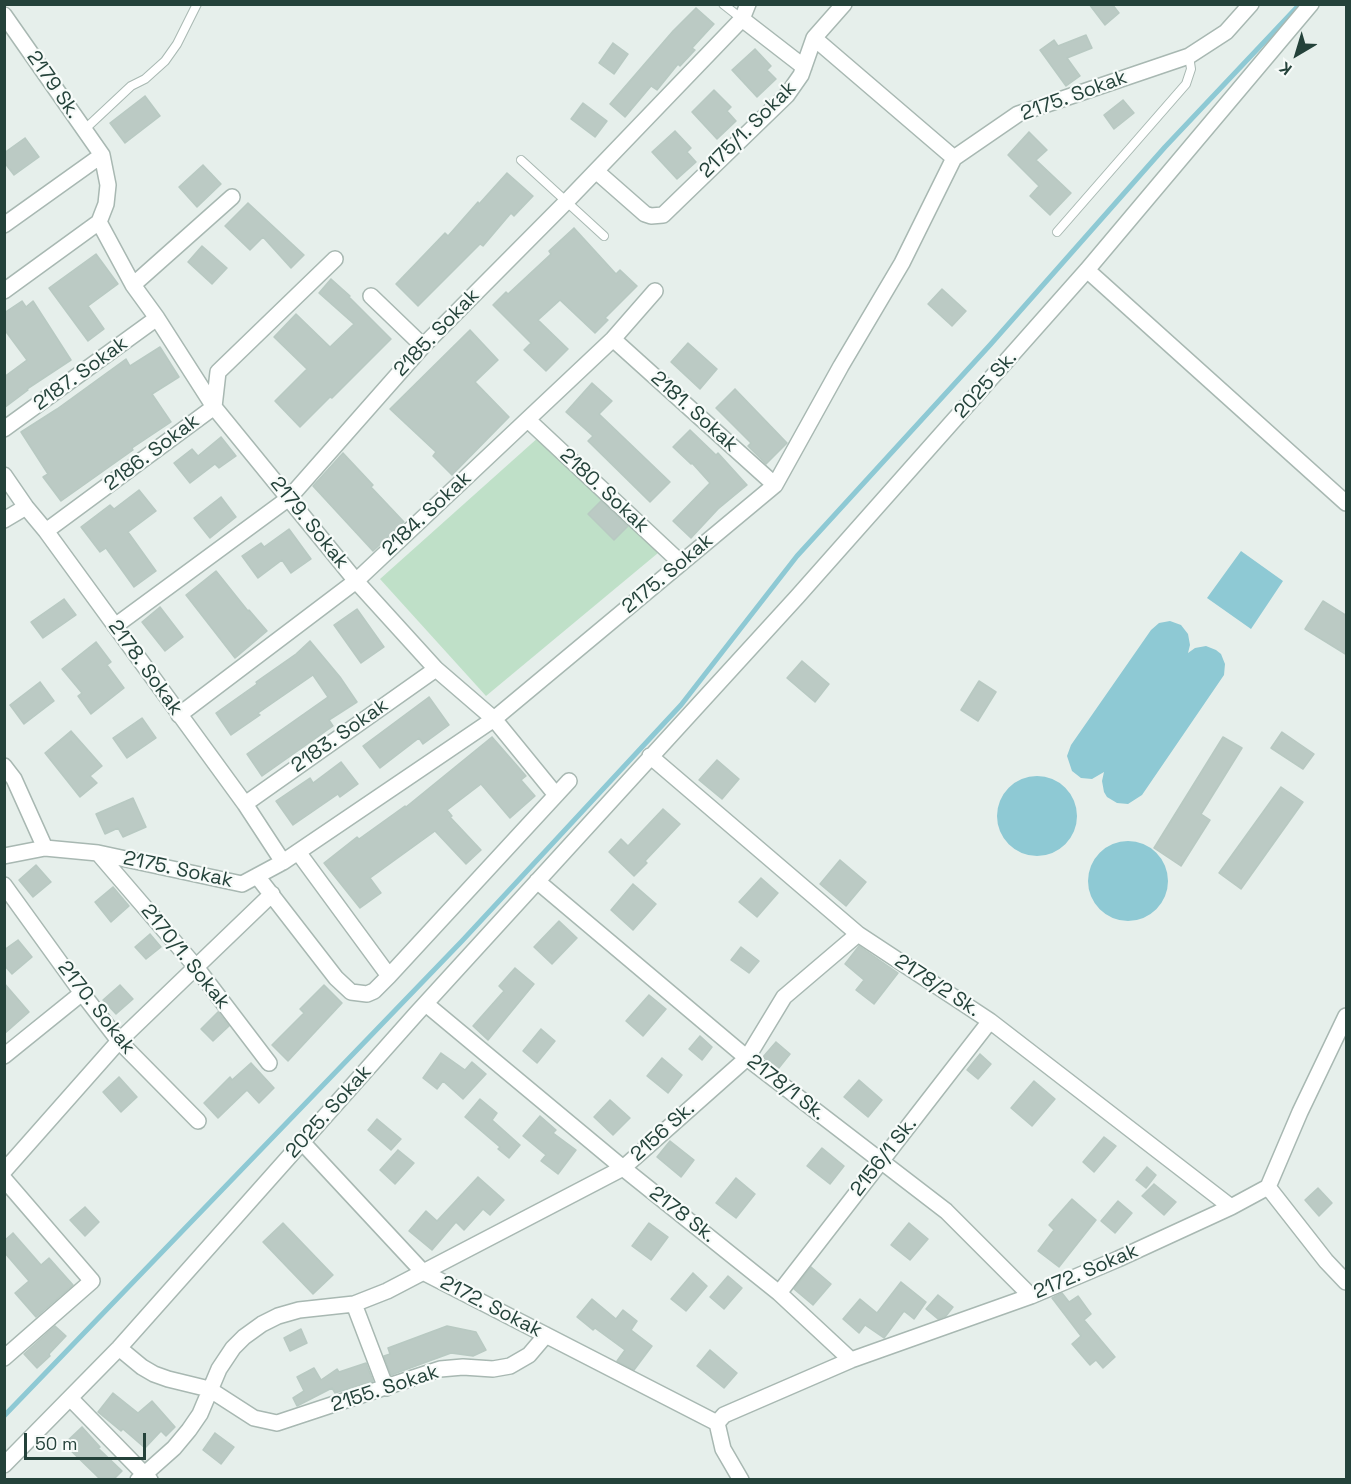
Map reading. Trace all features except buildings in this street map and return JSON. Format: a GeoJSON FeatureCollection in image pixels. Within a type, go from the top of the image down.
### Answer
{"type":"FeatureCollection","features":[{"type":"Feature","properties":{"kind":"street"},"geometry":{"type":"LineString","coordinates":[[748,4],[742,19],[804,67]]}},
{"type":"Feature","properties":{"kind":"street"},"geometry":{"type":"LineString","coordinates":[[844,4],[814,38],[954,158]]}},
{"type":"Feature","properties":{"kind":"street","name":"2175. Sokak"},"geometry":{"type":"LineString","coordinates":[[4,856],[45,848],[98,853],[242,884],[283,862],[494,719],[775,485],[841,366],[902,263],[954,158],[1018,114],[1189,56],[1226,32],[1251,4]]}},
{"type":"Feature","properties":{"kind":"street","name":"2025 Sk."},"geometry":{"type":"LineString","coordinates":[[650,756],[797,597],[1087,270],[1311,4]]}},
{"type":"Feature","properties":{"kind":"street","name":"2179 Sk."},"geometry":{"type":"LineString","coordinates":[[4,15],[102,155]]}},
{"type":"Feature","properties":{"kind":"street","name":"2185. Sokak"},"geometry":{"type":"LineString","coordinates":[[115,626],[289,498],[423,346],[567,201],[742,19]]}},
{"type":"Feature","properties":{"kind":"street","name":"2175/1. Sokak"},"geometry":{"type":"LineString","coordinates":[[596,171],[645,214],[663,215],[787,95],[804,67],[814,38]]}},
{"type":"Feature","properties":{"kind":"street"},"geometry":{"type":"LineString","coordinates":[[4,225],[102,155],[108,185],[106,204],[99,222],[4,291]]}},
{"type":"Feature","properties":{"kind":"street"},"geometry":{"type":"LineString","coordinates":[[133,285],[232,197]]}},
{"type":"Feature","properties":{"kind":"street","name":"2179. Sokak"},"geometry":{"type":"LineString","coordinates":[[99,222],[133,285],[214,406],[356,581],[436,669],[494,719],[556,795]]}},
{"type":"Feature","properties":{"kind":"street","name":"2186. Sokak"},"geometry":{"type":"LineString","coordinates":[[46,531],[214,406],[218,372],[335,259]]}},
{"type":"Feature","properties":{"kind":"street"},"geometry":{"type":"LineString","coordinates":[[1087,270],[1347,503]]}},
{"type":"Feature","properties":{"kind":"street","name":"2184. Sokak"},"geometry":{"type":"LineString","coordinates":[[179,715],[356,581],[613,339],[655,291]]}},
{"type":"Feature","properties":{"kind":"street"},"geometry":{"type":"LineString","coordinates":[[371,296],[423,346]]}},
{"type":"Feature","properties":{"kind":"street","name":"2187. Sokak"},"geometry":{"type":"LineString","coordinates":[[4,429],[157,318]]}},
{"type":"Feature","properties":{"kind":"street","name":"2181. Sokak"},"geometry":{"type":"LineString","coordinates":[[613,339],[775,485]]}},
{"type":"Feature","properties":{"kind":"street","name":"2180. Sokak"},"geometry":{"type":"LineString","coordinates":[[528,420],[681,563]]}},
{"type":"Feature","properties":{"kind":"street","name":"2178. Sokak"},"geometry":{"type":"LineString","coordinates":[[4,475],[245,804],[283,862]]}},
{"type":"Feature","properties":{"kind":"street"},"geometry":{"type":"LineString","coordinates":[[4,520],[26,507]]}},
{"type":"Feature","properties":{"kind":"street","name":"2183. Sokak"},"geometry":{"type":"LineString","coordinates":[[245,804],[436,669]]}},
{"type":"Feature","properties":{"kind":"street","name":"2025. Sokak"},"geometry":{"type":"LineString","coordinates":[[4,1465],[119,1348],[650,756]]}},
{"type":"Feature","properties":{"kind":"street","name":"2178/2 Sk."},"geometry":{"type":"LineString","coordinates":[[650,756],[858,934],[990,1021],[1231,1207]]}},
{"type":"Feature","properties":{"kind":"street"},"geometry":{"type":"LineString","coordinates":[[4,766],[14,779],[45,848]]}},
{"type":"Feature","properties":{"kind":"street"},"geometry":{"type":"LineString","coordinates":[[257,876],[336,978],[351,992],[368,994],[374,991],[569,781]]}},
{"type":"Feature","properties":{"kind":"street"},"geometry":{"type":"LineString","coordinates":[[298,852],[388,976]]}},
{"type":"Feature","properties":{"kind":"street","name":"2170/1. Sokak"},"geometry":{"type":"LineString","coordinates":[[98,853],[196,967],[269,1063]]}},
{"type":"Feature","properties":{"kind":"street","name":"2178/1 Sk."},"geometry":{"type":"LineString","coordinates":[[537,881],[747,1058],[946,1211],[1031,1296]]}},
{"type":"Feature","properties":{"kind":"street","name":"2170. Sokak"},"geometry":{"type":"LineString","coordinates":[[4,885],[119,1041],[198,1121]]}},
{"type":"Feature","properties":{"kind":"street"},"geometry":{"type":"LineString","coordinates":[[4,1171],[119,1041],[272,894]]}},
{"type":"Feature","properties":{"kind":"street","name":"2156 Sk."},"geometry":{"type":"LineString","coordinates":[[144,1478],[189,1430],[200,1414],[219,1368],[244,1337],[278,1316],[299,1310],[354,1304],[387,1291],[623,1168],[747,1058],[784,997],[858,934]]}},
{"type":"Feature","properties":{"kind":"street"},"geometry":{"type":"LineString","coordinates":[[4,1056],[82,993]]}},
{"type":"Feature","properties":{"kind":"street","name":"2178 Sk."},"geometry":{"type":"LineString","coordinates":[[426,1004],[623,1168],[779,1293],[851,1360]]}},
{"type":"Feature","properties":{"kind":"street"},"geometry":{"type":"LineString","coordinates":[[1347,1016],[1300,1112],[1268,1187],[1326,1261],[1347,1282]]}},
{"type":"Feature","properties":{"kind":"street","name":"2156/1 Sk."},"geometry":{"type":"LineString","coordinates":[[779,1293],[990,1021]]}},
{"type":"Feature","properties":{"kind":"street","name":"2172. Sokak"},"geometry":{"type":"LineString","coordinates":[[302,1142],[423,1272],[546,1335],[720,1419],[851,1360],[1031,1296],[1118,1259],[1231,1207],[1268,1187]]}},
{"type":"Feature","properties":{"kind":"street"},"geometry":{"type":"LineString","coordinates":[[4,1179],[92,1281],[4,1358]]}},
{"type":"Feature","properties":{"kind":"street"},"geometry":{"type":"LineString","coordinates":[[354,1304],[386,1388]]}},
{"type":"Feature","properties":{"kind":"street","name":"2155. Sokak"},"geometry":{"type":"LineString","coordinates":[[209,1389],[254,1418],[269,1423],[285,1422],[440,1369],[463,1367],[493,1369],[510,1366],[529,1355],[546,1335]]}},
{"type":"Feature","properties":{"kind":"street"},"geometry":{"type":"LineString","coordinates":[[119,1348],[154,1374],[209,1389]]}},
{"type":"Feature","properties":{"kind":"street"},"geometry":{"type":"LineString","coordinates":[[70,1398],[144,1478]]}},
{"type":"Feature","properties":{"kind":"street"},"geometry":{"type":"LineString","coordinates":[[720,1419],[723,1449],[741,1479]]}},
{"type":"Feature","properties":{"kind":"lane"},"geometry":{"type":"LineString","coordinates":[[84,130],[131,86],[145,79],[165,62],[177,44],[197,4]]}},
{"type":"Feature","properties":{"kind":"lane"},"geometry":{"type":"LineString","coordinates":[[723,4],[742,19]]}},
{"type":"Feature","properties":{"kind":"lane"},"geometry":{"type":"LineString","coordinates":[[1057,232],[1185,84],[1191,69],[1189,56]]}},
{"type":"Feature","properties":{"kind":"lane"},"geometry":{"type":"LineString","coordinates":[[521,160],[604,236]]}},
{"type":"Feature","properties":{"kind":"green space"},"geometry":{"type":"Polygon","coordinates":[[[540,436],[658,553],[486,696],[380,579],[540,436]]]}},
{"type":"Feature","properties":{"kind":"water"},"geometry":{"type":"Polygon","coordinates":[[[1241,551],[1283,581],[1251,629],[1207,598],[1241,551]]]}},
{"type":"Feature","properties":{"kind":"water"},"geometry":{"type":"Polygon","coordinates":[[[1170,621],[1181,625],[1188,634],[1190,645],[1188,653],[1195,648],[1206,646],[1221,654],[1225,664],[1224,675],[1142,795],[1128,804],[1117,803],[1107,797],[1104,792],[1102,781],[1104,772],[1092,779],[1081,778],[1072,771],[1067,756],[1071,745],[1151,630],[1159,623],[1170,621]]]}},
{"type":"Feature","properties":{"kind":"water"},"geometry":{"type":"Polygon","coordinates":[[[1037,776],[1052,779],[1065,788],[1074,801],[1077,816],[1074,831],[1065,844],[1052,853],[1037,856],[1022,853],[1009,844],[1000,831],[997,816],[1000,801],[1009,788],[1022,779],[1037,776]]]}},
{"type":"Feature","properties":{"kind":"water"},"geometry":{"type":"Polygon","coordinates":[[[1128,841],[1143,844],[1156,853],[1165,866],[1168,881],[1165,896],[1156,909],[1143,918],[1128,921],[1113,918],[1100,909],[1091,896],[1088,881],[1091,866],[1100,853],[1113,844],[1128,841]]]}},
{"type":"Feature","properties":{"kind":"waterway"},"geometry":{"type":"LineString","coordinates":[[4,1416],[462,941],[681,705],[797,556],[990,345],[1165,147],[1300,4]]}}]}
